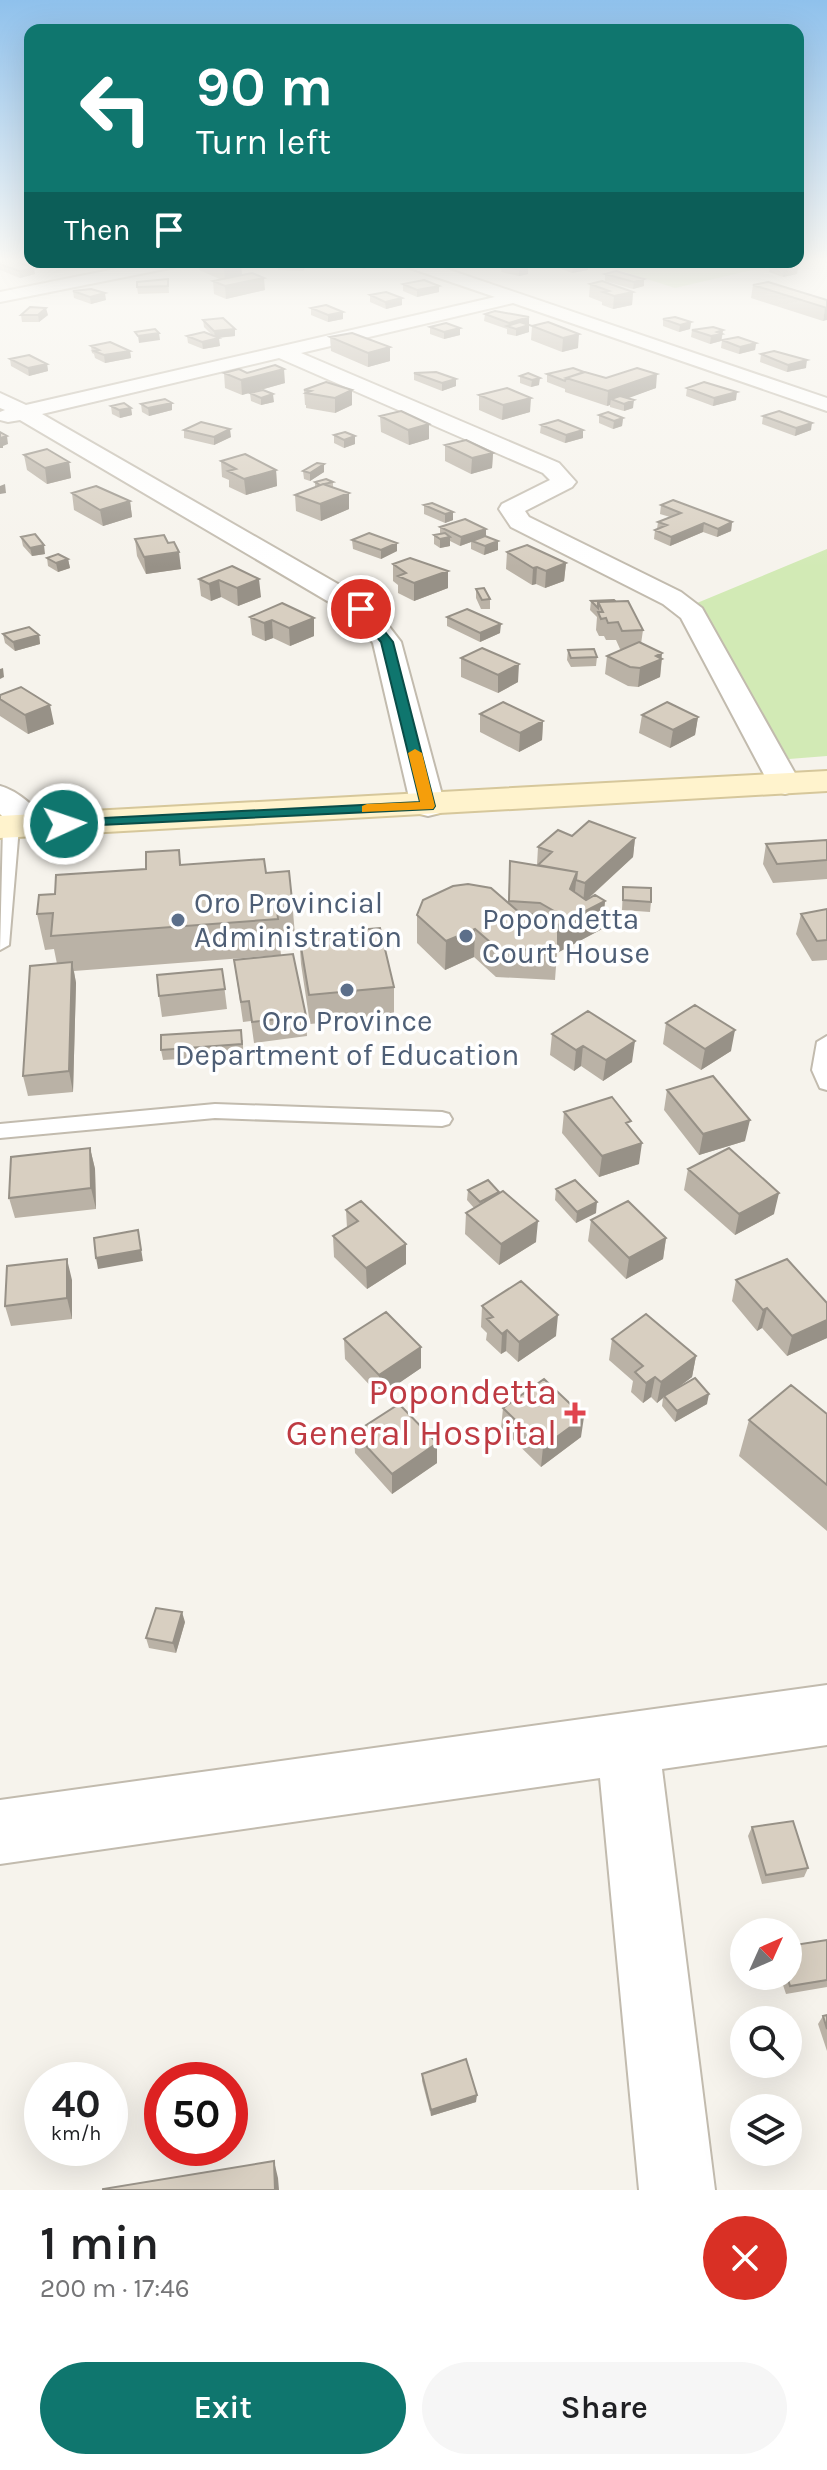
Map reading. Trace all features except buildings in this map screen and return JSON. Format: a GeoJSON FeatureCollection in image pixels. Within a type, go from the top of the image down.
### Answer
{"type":"FeatureCollection","features":[{"type":"Feature","properties":{"kind":"main road"},"geometry":{"type":"LineString","coordinates":[[11,819],[428,806],[827,781]]}},
{"type":"Feature","properties":{"kind":"street"},"geometry":{"type":"LineString","coordinates":[[8,410],[228,363]]}},
{"type":"Feature","properties":{"kind":"street"},"geometry":{"type":"LineString","coordinates":[[307,363],[551,468],[564,482],[511,509],[520,522],[672,598],[692,614],[785,784]]}},
{"type":"Feature","properties":{"kind":"street"},"geometry":{"type":"LineString","coordinates":[[704,363],[827,405]]}},
{"type":"Feature","properties":{"kind":"street"},"geometry":{"type":"LineString","coordinates":[[8,410],[361,609],[387,642],[428,806]]}},
{"type":"Feature","properties":{"kind":"street"},"geometry":{"type":"LineString","coordinates":[[0,1832],[827,1715]]}},
{"type":"Feature","properties":{"kind":"street"},"geometry":{"type":"LineString","coordinates":[[628,1743],[677,2190]]}},
{"type":"Feature","properties":{"kind":"lane"},"geometry":{"type":"LineString","coordinates":[[0,945],[11,819]]}},
{"type":"Feature","properties":{"kind":"lane"},"geometry":{"type":"LineString","coordinates":[[827,1042],[822,1070],[827,1083]]}},
{"type":"Feature","properties":{"kind":"lane"},"geometry":{"type":"LineString","coordinates":[[0,1131],[215,1111],[442,1119]]}},
{"type":"Feature","properties":{"kind":"green space"},"geometry":{"type":"Polygon","coordinates":[[[827,549],[827,756],[789,759],[697,603],[827,549]]]}},
{"type":"Feature","properties":{"kind":"slow traffic"},"geometry":{"type":"LineString","coordinates":[[367,809],[428,806],[415,753]]}},
{"type":"Feature","properties":{"kind":"place","name":"Oro Provincial Administration"},"geometry":{"type":"Point","coordinates":[178,920]}},
{"type":"Feature","properties":{"kind":"place","name":"Popondetta Court House"},"geometry":{"type":"Point","coordinates":[466,936]}},
{"type":"Feature","properties":{"kind":"place","name":"Oro Province Department of Education"},"geometry":{"type":"Point","coordinates":[347,990]}},
{"type":"Feature","properties":{"kind":"place","name":"Popondetta General Hospital"},"geometry":{"type":"Point","coordinates":[575,1413]}},
{"type":"Feature","properties":{"kind":"route"},"geometry":{"type":"LineString","coordinates":[[64,824],[428,806],[387,642],[361,609]]}}]}
